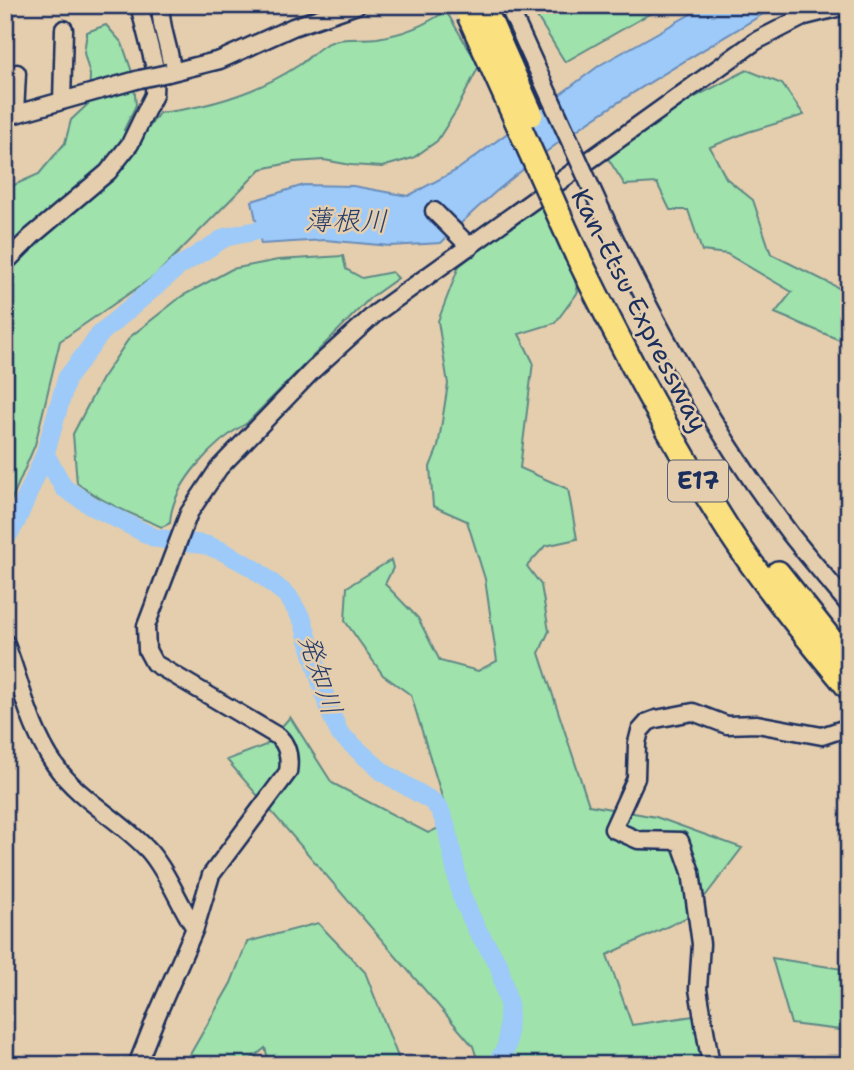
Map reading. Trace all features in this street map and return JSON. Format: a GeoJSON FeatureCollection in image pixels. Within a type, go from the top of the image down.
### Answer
{"type":"FeatureCollection","features":[{"type":"Feature","properties":{"kind":"highway","name":"Kan-Etsu Expressway"},"geometry":{"type":"LineString","coordinates":[[475,8],[584,251],[633,368],[696,477],[768,586],[849,688]]}},
{"type":"Feature","properties":{"kind":"highway","name":"Kan-Etsu Expressway"},"geometry":{"type":"LineString","coordinates":[[584,251],[710,471],[782,579],[849,663]]}},
{"type":"Feature","properties":{"kind":"street"},"geometry":{"type":"LineString","coordinates":[[5,263],[32,236],[108,172],[130,144],[153,95],[155,68],[139,5]]}},
{"type":"Feature","properties":{"kind":"street"},"geometry":{"type":"LineString","coordinates":[[161,5],[160,17],[172,61],[170,73]]}},
{"type":"Feature","properties":{"kind":"street"},"geometry":{"type":"LineString","coordinates":[[17,73],[10,116],[140,79],[220,60],[293,27],[357,5]]}},
{"type":"Feature","properties":{"kind":"street"},"geometry":{"type":"LineString","coordinates":[[508,5],[650,310],[717,427],[792,536],[849,605]]}},
{"type":"Feature","properties":{"kind":"street"},"geometry":{"type":"LineString","coordinates":[[137,1065],[195,928],[211,875],[288,772],[286,744],[279,737],[154,663],[145,639],[146,626],[189,513],[219,468],[313,370],[376,313],[464,241],[756,41],[805,16],[849,5]]}},
{"type":"Feature","properties":{"kind":"street"},"geometry":{"type":"LineString","coordinates":[[62,101],[64,29]]}},
{"type":"Feature","properties":{"kind":"street"},"geometry":{"type":"LineString","coordinates":[[434,211],[464,241]]}},
{"type":"Feature","properties":{"kind":"street"},"geometry":{"type":"LineString","coordinates":[[5,642],[35,728],[55,765],[75,789],[135,837],[158,861],[195,928]]}},
{"type":"Feature","properties":{"kind":"street"},"geometry":{"type":"LineString","coordinates":[[711,1065],[698,989],[701,944],[691,872],[685,852],[680,841],[638,840],[613,829],[636,778],[640,731],[648,722],[656,719],[693,712],[727,725],[757,724],[822,736],[849,727]]}},
{"type":"Feature","properties":{"kind":"green space"},"geometry":{"type":"Polygon","coordinates":[[[543,5],[665,5],[565,62],[536,15],[543,5]]]}},
{"type":"Feature","properties":{"kind":"green space"},"geometry":{"type":"Polygon","coordinates":[[[446,11],[479,66],[437,141],[413,158],[382,167],[324,160],[294,162],[261,169],[156,275],[60,341],[35,445],[5,515],[5,189],[39,174],[65,143],[71,120],[89,103],[90,75],[84,53],[87,32],[106,25],[122,43],[133,75],[136,105],[124,130],[143,136],[159,113],[196,107],[250,91],[283,75],[331,42],[377,38],[405,32],[446,11]]]}},
{"type":"Feature","properties":{"kind":"green space"},"geometry":{"type":"Polygon","coordinates":[[[747,70],[782,84],[804,115],[710,147],[726,178],[753,200],[771,254],[849,293],[849,344],[775,313],[792,292],[727,254],[702,251],[688,210],[670,210],[657,183],[625,185],[607,157],[685,102],[747,70]]]}},
{"type":"Feature","properties":{"kind":"green space"},"geometry":{"type":"Polygon","coordinates":[[[551,196],[578,292],[555,323],[519,334],[533,362],[520,468],[568,489],[577,539],[545,546],[527,566],[541,585],[549,631],[539,653],[589,805],[656,817],[742,848],[690,916],[607,955],[632,1025],[694,1016],[703,1065],[479,1065],[473,1046],[227,760],[266,745],[290,717],[332,783],[428,833],[450,823],[411,695],[383,675],[345,621],[347,587],[391,560],[393,568],[385,584],[418,618],[440,661],[478,671],[497,661],[485,579],[467,521],[433,506],[430,467],[438,447],[448,384],[438,321],[459,266],[551,196]]]}},
{"type":"Feature","properties":{"kind":"green space"},"geometry":{"type":"Polygon","coordinates":[[[343,256],[346,269],[362,278],[392,272],[398,278],[370,298],[247,423],[209,452],[178,493],[170,523],[162,527],[107,502],[77,483],[73,434],[101,380],[130,337],[182,296],[232,269],[278,260],[343,256]]]}},
{"type":"Feature","properties":{"kind":"green space"},"geometry":{"type":"Polygon","coordinates":[[[318,923],[365,972],[401,1065],[270,1065],[265,1048],[244,1065],[184,1065],[231,983],[247,942],[318,923]]]}},
{"type":"Feature","properties":{"kind":"green space"},"geometry":{"type":"Polygon","coordinates":[[[772,958],[849,970],[849,1031],[791,1024],[772,958]]]}},
{"type":"Feature","properties":{"kind":"water"},"geometry":{"type":"Polygon","coordinates":[[[707,5],[778,5],[645,85],[559,142],[478,207],[441,243],[390,246],[325,240],[261,244],[252,201],[304,185],[353,186],[408,196],[457,170],[600,65],[707,5]]]}},
{"type":"Feature","properties":{"kind":"waterway","name":"薄根川"},"geometry":{"type":"LineString","coordinates":[[5,540],[16,522],[45,454],[67,378],[101,333],[178,267],[226,237],[275,227],[282,223]]}},
{"type":"Feature","properties":{"kind":"waterway","name":"発知川"},"geometry":{"type":"LineString","coordinates":[[45,454],[64,488],[92,506],[155,538],[206,545],[222,551],[253,568],[288,596],[303,621],[329,710],[340,734],[384,773],[432,801],[440,810],[447,829],[461,895],[476,928],[499,965],[509,1006],[507,1046],[496,1065]]}}]}
